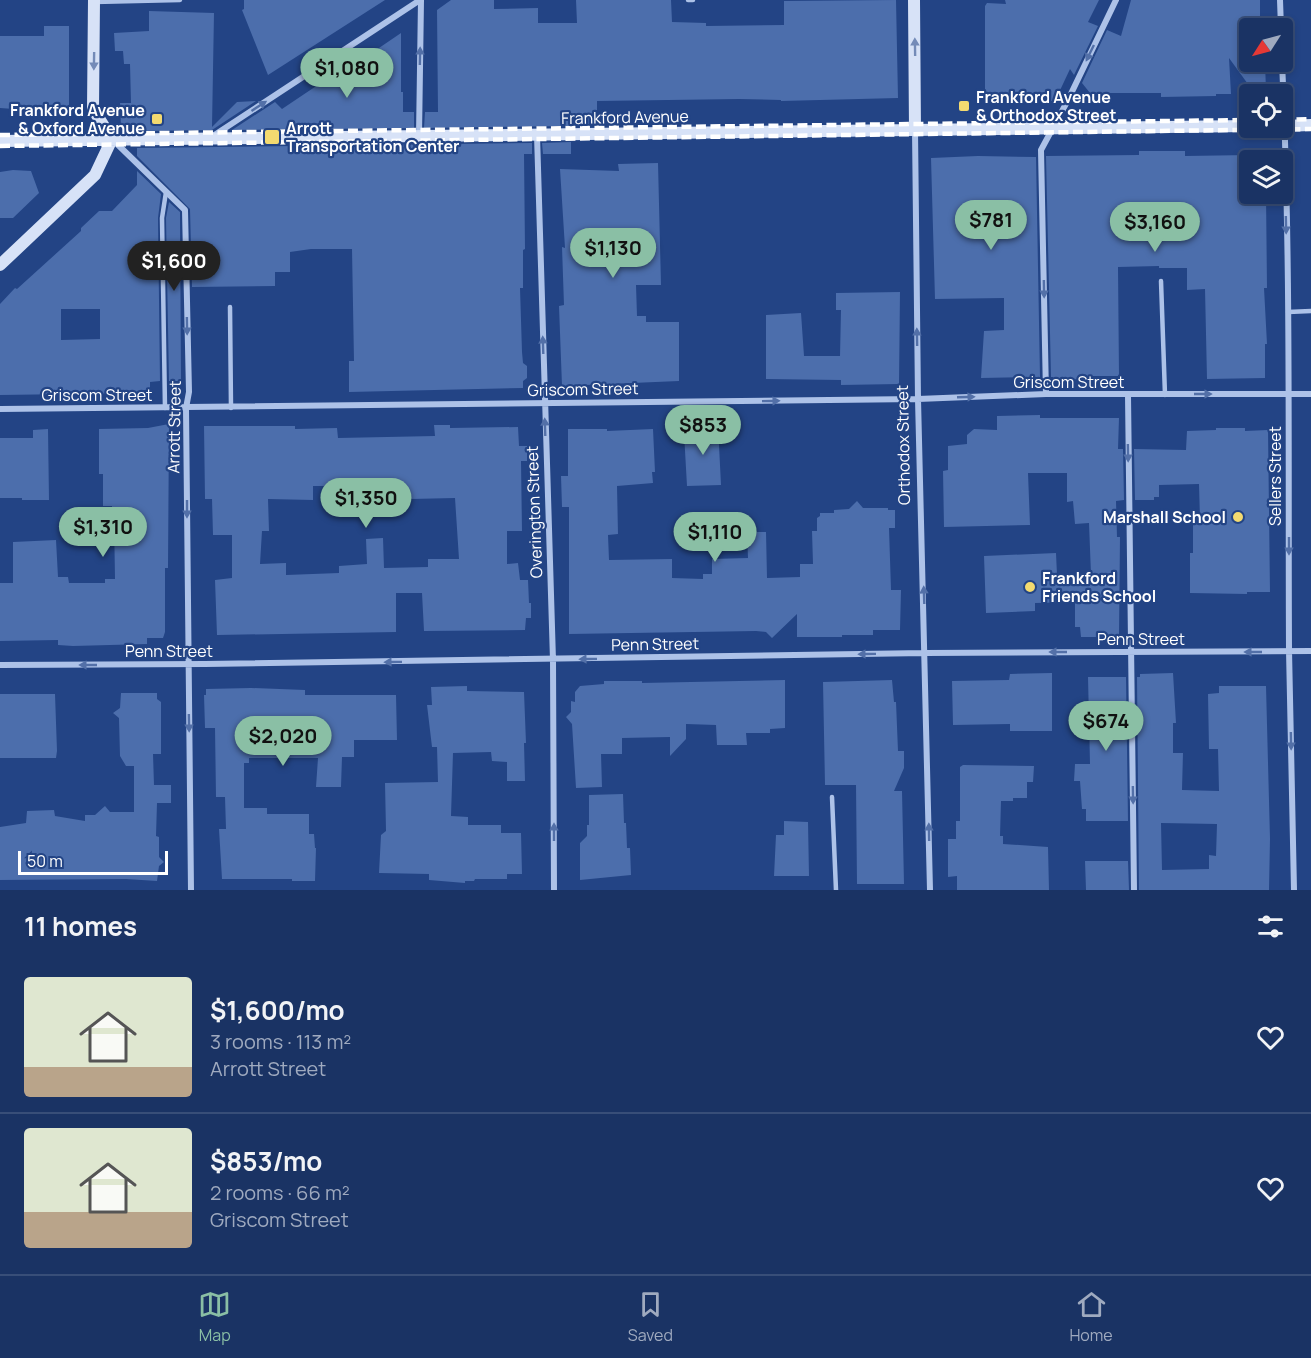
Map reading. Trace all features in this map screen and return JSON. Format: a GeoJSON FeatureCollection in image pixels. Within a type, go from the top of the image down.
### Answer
{"type":"FeatureCollection","features":[{"type":"Feature","properties":{"kind":"main road","name":"Orthodox Street"},"geometry":{"type":"LineString","coordinates":[[914,0],[915,130]]}},
{"type":"Feature","properties":{"kind":"main road"},"geometry":{"type":"LineString","coordinates":[[0,265],[95,175],[112,139],[93,109],[94,1]]}},
{"type":"Feature","properties":{"kind":"main road"},"geometry":{"type":"LineString","coordinates":[[1293,126],[1311,125]]}},
{"type":"Feature","properties":{"kind":"main road","name":"Frankford Avenue"},"geometry":{"type":"LineString","coordinates":[[0,141],[1239,126]]}},
{"type":"Feature","properties":{"kind":"street"},"geometry":{"type":"LineString","coordinates":[[419,136],[421,0]]}},
{"type":"Feature","properties":{"kind":"street"},"geometry":{"type":"LineString","coordinates":[[210,138],[421,0]]}},
{"type":"Feature","properties":{"kind":"street"},"geometry":{"type":"LineString","coordinates":[[1046,394],[1041,150],[1116,0]]}},
{"type":"Feature","properties":{"kind":"street"},"geometry":{"type":"LineString","coordinates":[[1280,0],[1281,18]]}},
{"type":"Feature","properties":{"kind":"street","name":"Orthodox Street"},"geometry":{"type":"LineString","coordinates":[[915,130],[918,399],[930,890]]}},
{"type":"Feature","properties":{"kind":"street","name":"Overington Street"},"geometry":{"type":"LineString","coordinates":[[537,134],[553,660],[554,890]]}},
{"type":"Feature","properties":{"kind":"street","name":"Sellers Street"},"geometry":{"type":"LineString","coordinates":[[1284,138],[1289,394],[1289,652],[1294,890]]}},
{"type":"Feature","properties":{"kind":"street","name":"Arrott Street"},"geometry":{"type":"LineString","coordinates":[[112,139],[185,210],[189,392],[186,408],[191,890]]}},
{"type":"Feature","properties":{"kind":"street","name":"Griscom Street"},"geometry":{"type":"LineString","coordinates":[[0,409],[918,399],[1046,394],[1311,394]]}},
{"type":"Feature","properties":{"kind":"street"},"geometry":{"type":"LineString","coordinates":[[1128,395],[1134,890]]}},
{"type":"Feature","properties":{"kind":"street","name":"Penn Street"},"geometry":{"type":"LineString","coordinates":[[0,665],[553,660],[925,653],[1311,651]]}},
{"type":"Feature","properties":{"kind":"lane"},"geometry":{"type":"LineString","coordinates":[[94,1],[180,0]]}},
{"type":"Feature","properties":{"kind":"lane"},"geometry":{"type":"LineString","coordinates":[[688,0],[693,0]]}},
{"type":"Feature","properties":{"kind":"lane"},"geometry":{"type":"LineString","coordinates":[[165,408],[162,218],[166,192]]}},
{"type":"Feature","properties":{"kind":"lane"},"geometry":{"type":"LineString","coordinates":[[1161,281],[1165,394]]}},
{"type":"Feature","properties":{"kind":"lane"},"geometry":{"type":"LineString","coordinates":[[230,307],[231,408]]}},
{"type":"Feature","properties":{"kind":"lane"},"geometry":{"type":"LineString","coordinates":[[1288,312],[1311,311]]}},
{"type":"Feature","properties":{"kind":"lane"},"geometry":{"type":"LineString","coordinates":[[832,797],[836,890]]}},
{"type":"Feature","properties":{"kind":"building"},"geometry":{"type":"Polygon","coordinates":[[[244,0],[385,0],[268,75],[242,10],[244,0]]]}},
{"type":"Feature","properties":{"kind":"building"},"geometry":{"type":"Polygon","coordinates":[[[451,0],[494,0],[494,9],[538,8],[538,23],[577,23],[576,0],[671,0],[672,22],[706,23],[706,26],[784,25],[784,1],[896,0],[898,98],[781,101],[739,99],[597,101],[597,124],[424,128],[425,112],[438,112],[437,10],[451,0]]]}},
{"type":"Feature","properties":{"kind":"building"},"geometry":{"type":"Polygon","coordinates":[[[1005,0],[1099,0],[1088,22],[1098,26],[1074,75],[1070,69],[1055,101],[1024,101],[1024,98],[985,96],[985,6],[987,3],[1006,4],[1005,0]]]}},
{"type":"Feature","properties":{"kind":"building"},"geometry":{"type":"Polygon","coordinates":[[[1131,0],[1260,0],[1260,18],[1239,18],[1239,72],[1229,58],[1231,94],[1161,97],[1161,93],[1090,93],[1082,83],[1107,30],[1121,36],[1131,0]]]}},
{"type":"Feature","properties":{"kind":"building"},"geometry":{"type":"Polygon","coordinates":[[[149,11],[214,13],[212,127],[237,102],[256,101],[212,130],[136,131],[136,127],[121,127],[120,103],[131,103],[130,64],[124,64],[123,51],[115,51],[114,33],[149,31],[149,11]]]}},
{"type":"Feature","properties":{"kind":"building"},"geometry":{"type":"Polygon","coordinates":[[[44,26],[69,26],[69,107],[28,107],[28,110],[0,108],[0,36],[44,36],[44,26]]]}},
{"type":"Feature","properties":{"kind":"building"},"geometry":{"type":"Polygon","coordinates":[[[401,33],[403,112],[414,112],[414,128],[232,130],[275,102],[282,109],[352,62],[354,65],[401,33]]]}},
{"type":"Feature","properties":{"kind":"building"},"geometry":{"type":"Polygon","coordinates":[[[1239,72],[1265,72],[1266,84],[1248,84],[1239,72]]]}},
{"type":"Feature","properties":{"kind":"building"},"geometry":{"type":"Polygon","coordinates":[[[571,142],[571,154],[543,154],[542,143],[571,142]]]}},
{"type":"Feature","properties":{"kind":"building"},"geometry":{"type":"Polygon","coordinates":[[[532,143],[532,154],[524,154],[525,249],[523,250],[523,288],[520,288],[522,352],[523,363],[527,366],[527,378],[523,381],[523,388],[349,392],[349,361],[354,361],[352,249],[311,249],[290,252],[290,272],[275,272],[275,286],[192,287],[190,209],[137,156],[137,148],[532,143]]]}},
{"type":"Feature","properties":{"kind":"building"},"geometry":{"type":"Polygon","coordinates":[[[1139,151],[1185,151],[1185,156],[1239,155],[1239,204],[1266,204],[1265,378],[1207,379],[1205,289],[1187,290],[1187,268],[1159,268],[1159,266],[1118,267],[1119,376],[1082,376],[1082,379],[1053,380],[1051,377],[1046,156],[1139,155],[1139,151]]]}},
{"type":"Feature","properties":{"kind":"building"},"geometry":{"type":"Polygon","coordinates":[[[1036,157],[1040,377],[981,378],[984,331],[1004,330],[1004,298],[935,299],[931,158],[1036,157]]]}},
{"type":"Feature","properties":{"kind":"building"},"geometry":{"type":"Polygon","coordinates":[[[658,163],[661,285],[636,285],[637,316],[646,316],[646,322],[679,322],[679,381],[562,386],[559,306],[564,305],[562,247],[565,248],[560,169],[619,171],[618,164],[658,163]]]}},
{"type":"Feature","properties":{"kind":"building"},"geometry":{"type":"Polygon","coordinates":[[[31,171],[39,193],[13,218],[0,218],[0,172],[31,171]]]}},
{"type":"Feature","properties":{"kind":"building"},"geometry":{"type":"Polygon","coordinates":[[[137,171],[161,194],[158,218],[160,381],[150,382],[150,390],[143,390],[143,393],[0,395],[0,304],[15,288],[17,289],[81,231],[81,228],[99,211],[112,211],[137,185],[137,171]],[[61,309],[61,340],[100,339],[100,309],[61,309]]]}},
{"type":"Feature","properties":{"kind":"building"},"geometry":{"type":"Polygon","coordinates":[[[169,202],[180,212],[181,381],[169,381],[166,218],[169,202]]]}},
{"type":"Feature","properties":{"kind":"building"},"geometry":{"type":"Polygon","coordinates":[[[900,292],[899,384],[841,385],[841,380],[766,379],[766,315],[801,313],[804,356],[840,356],[841,310],[836,310],[836,293],[900,292]]]}},
{"type":"Feature","properties":{"kind":"building"},"geometry":{"type":"Polygon","coordinates":[[[1040,415],[1040,418],[1119,418],[1118,449],[1123,449],[1124,500],[1116,501],[1117,537],[1120,537],[1119,637],[1081,637],[1080,627],[1075,627],[1075,602],[1035,603],[1035,611],[986,613],[984,556],[1056,553],[1057,575],[1091,575],[1089,523],[1075,524],[1073,501],[1067,502],[1067,473],[1028,473],[1030,525],[944,527],[943,471],[948,470],[948,446],[967,444],[967,435],[974,429],[997,430],[997,416],[1040,415]]]}},
{"type":"Feature","properties":{"kind":"building"},"geometry":{"type":"Polygon","coordinates":[[[169,424],[168,568],[165,568],[165,632],[163,638],[147,638],[147,644],[73,646],[58,645],[58,640],[0,641],[0,583],[13,583],[13,542],[56,540],[58,577],[68,577],[69,583],[105,583],[105,579],[115,579],[114,519],[112,519],[112,506],[103,506],[103,474],[99,474],[99,429],[148,428],[169,424]]]}},
{"type":"Feature","properties":{"kind":"building"},"geometry":{"type":"Polygon","coordinates":[[[434,425],[450,425],[450,428],[518,427],[519,446],[527,446],[527,461],[521,461],[522,531],[507,531],[507,564],[518,563],[520,580],[528,580],[531,618],[526,618],[525,630],[424,631],[422,593],[396,593],[396,632],[217,635],[215,580],[232,578],[232,535],[213,535],[212,499],[205,499],[204,426],[337,428],[338,438],[435,436],[434,425]],[[313,486],[313,500],[268,499],[269,531],[262,531],[260,564],[286,563],[286,575],[339,573],[339,566],[367,564],[366,539],[383,538],[384,568],[428,567],[428,559],[459,559],[455,498],[367,500],[367,496],[348,495],[348,486],[313,486]]]}},
{"type":"Feature","properties":{"kind":"building"},"geometry":{"type":"Polygon","coordinates":[[[718,425],[721,485],[687,486],[684,433],[686,426],[718,425]]]}},
{"type":"Feature","properties":{"kind":"building"},"geometry":{"type":"Polygon","coordinates":[[[1216,428],[1245,428],[1245,431],[1268,430],[1270,592],[1190,593],[1193,519],[1200,519],[1199,484],[1159,485],[1159,497],[1154,497],[1154,500],[1135,500],[1134,449],[1186,450],[1187,431],[1216,430],[1216,428]]]}},
{"type":"Feature","properties":{"kind":"building"},"geometry":{"type":"Polygon","coordinates":[[[48,429],[49,500],[0,498],[0,438],[33,438],[33,430],[48,429]]]}},
{"type":"Feature","properties":{"kind":"building"},"geometry":{"type":"Polygon","coordinates":[[[568,429],[607,429],[607,431],[653,429],[655,472],[652,472],[653,483],[617,486],[618,534],[608,535],[609,560],[672,559],[672,578],[703,579],[703,574],[712,574],[712,559],[748,558],[747,532],[766,532],[767,578],[800,577],[800,564],[813,564],[812,531],[817,531],[817,518],[820,513],[834,513],[834,510],[849,509],[857,501],[863,508],[895,510],[895,528],[889,528],[891,590],[901,590],[900,630],[873,630],[873,635],[797,637],[797,614],[772,638],[766,632],[756,631],[569,634],[569,507],[562,507],[561,476],[568,476],[568,429]]]}},
{"type":"Feature","properties":{"kind":"building"},"geometry":{"type":"Polygon","coordinates":[[[1052,673],[1052,731],[1010,731],[1010,724],[953,725],[952,681],[1009,680],[1010,674],[1052,673]]]}},
{"type":"Feature","properties":{"kind":"building"},"geometry":{"type":"Polygon","coordinates":[[[1173,673],[1176,723],[1173,723],[1173,753],[1183,753],[1182,790],[1219,791],[1218,749],[1209,749],[1208,694],[1219,693],[1219,686],[1266,686],[1269,890],[1139,890],[1137,677],[1140,677],[1140,674],[1173,673]],[[1161,823],[1162,870],[1209,869],[1209,855],[1216,856],[1217,824],[1161,823]]]}},
{"type":"Feature","properties":{"kind":"building"},"geometry":{"type":"Polygon","coordinates":[[[1088,677],[1126,677],[1128,821],[1086,821],[1086,809],[1082,809],[1080,781],[1074,781],[1075,764],[1090,764],[1088,677]]]}},
{"type":"Feature","properties":{"kind":"building"},"geometry":{"type":"Polygon","coordinates":[[[785,680],[785,728],[770,729],[770,733],[746,733],[747,745],[717,745],[716,725],[686,724],[686,739],[670,756],[670,737],[622,738],[622,754],[601,754],[602,787],[576,788],[572,724],[566,717],[571,712],[571,701],[575,702],[575,692],[580,686],[604,684],[604,681],[642,681],[642,683],[785,680]]]}},
{"type":"Feature","properties":{"kind":"building"},"geometry":{"type":"Polygon","coordinates":[[[892,680],[894,702],[896,702],[898,751],[904,751],[904,768],[894,791],[902,791],[904,884],[857,884],[856,785],[825,785],[823,682],[892,680]]]}},
{"type":"Feature","properties":{"kind":"building"},"geometry":{"type":"Polygon","coordinates":[[[467,686],[467,691],[524,692],[525,781],[507,781],[507,762],[492,761],[491,752],[453,753],[451,816],[468,817],[468,825],[501,825],[501,833],[521,833],[522,874],[507,874],[507,879],[475,879],[465,881],[465,883],[429,880],[429,874],[379,873],[381,835],[386,831],[385,783],[438,782],[437,747],[432,747],[427,705],[432,705],[431,687],[467,686]]]}},
{"type":"Feature","properties":{"kind":"building"},"geometry":{"type":"Polygon","coordinates":[[[206,689],[305,690],[305,695],[396,695],[397,740],[354,740],[354,757],[342,757],[341,787],[316,787],[318,758],[249,758],[249,763],[244,763],[244,808],[267,808],[267,814],[309,814],[309,834],[314,834],[316,848],[315,881],[222,879],[219,829],[226,829],[225,797],[216,797],[215,728],[205,728],[204,695],[206,695],[206,689]]]}},
{"type":"Feature","properties":{"kind":"building"},"geometry":{"type":"Polygon","coordinates":[[[121,693],[157,693],[157,699],[161,702],[161,754],[153,754],[154,785],[171,785],[171,803],[157,803],[156,836],[159,837],[159,857],[164,862],[159,866],[157,881],[126,879],[0,880],[0,827],[26,823],[27,811],[54,810],[55,816],[85,821],[85,815],[95,815],[105,806],[110,812],[134,812],[134,766],[126,766],[120,756],[119,718],[113,713],[120,708],[121,693]]]}},
{"type":"Feature","properties":{"kind":"building"},"geometry":{"type":"Polygon","coordinates":[[[0,694],[55,694],[56,758],[0,758],[0,694]]]}},
{"type":"Feature","properties":{"kind":"building"},"geometry":{"type":"Polygon","coordinates":[[[963,765],[1034,766],[1033,782],[1027,782],[1027,798],[1001,801],[1000,836],[1003,836],[1003,844],[1048,847],[1049,890],[957,890],[957,876],[948,877],[948,839],[956,839],[956,821],[960,821],[960,767],[963,765]]]}},
{"type":"Feature","properties":{"kind":"building"},"geometry":{"type":"Polygon","coordinates":[[[623,794],[624,823],[626,823],[627,848],[630,848],[631,875],[580,880],[580,843],[587,836],[589,795],[623,794]]]}},
{"type":"Feature","properties":{"kind":"building"},"geometry":{"type":"Polygon","coordinates":[[[784,821],[808,822],[809,876],[774,876],[776,835],[784,835],[784,821]]]}},
{"type":"Feature","properties":{"kind":"building"},"geometry":{"type":"Polygon","coordinates":[[[1085,861],[1128,861],[1129,890],[1086,890],[1085,861]]]}},
{"type":"Feature","properties":{"kind":"railway"},"geometry":{"type":"LineString","coordinates":[[1293,120],[1311,119]]}},
{"type":"Feature","properties":{"kind":"railway"},"geometry":{"type":"LineString","coordinates":[[0,135],[1239,120]]}},
{"type":"Feature","properties":{"kind":"railway"},"geometry":{"type":"LineString","coordinates":[[0,146],[1311,129]]}},
{"type":"Feature","properties":{"kind":"place","name":"Frankford Avenue & Orthodox Street"},"geometry":{"type":"Point","coordinates":[964,106]}},
{"type":"Feature","properties":{"kind":"place","name":"Frankford Avenue & Oxford Avenue"},"geometry":{"type":"Point","coordinates":[157,119]}},
{"type":"Feature","properties":{"kind":"place","name":"Arrott Transportation Center"},"geometry":{"type":"Point","coordinates":[272,137]}},
{"type":"Feature","properties":{"kind":"place","name":"Marshall School"},"geometry":{"type":"Point","coordinates":[1238,517]}},
{"type":"Feature","properties":{"kind":"place","name":"Frankford Friends School"},"geometry":{"type":"Point","coordinates":[1030,587]}}]}
